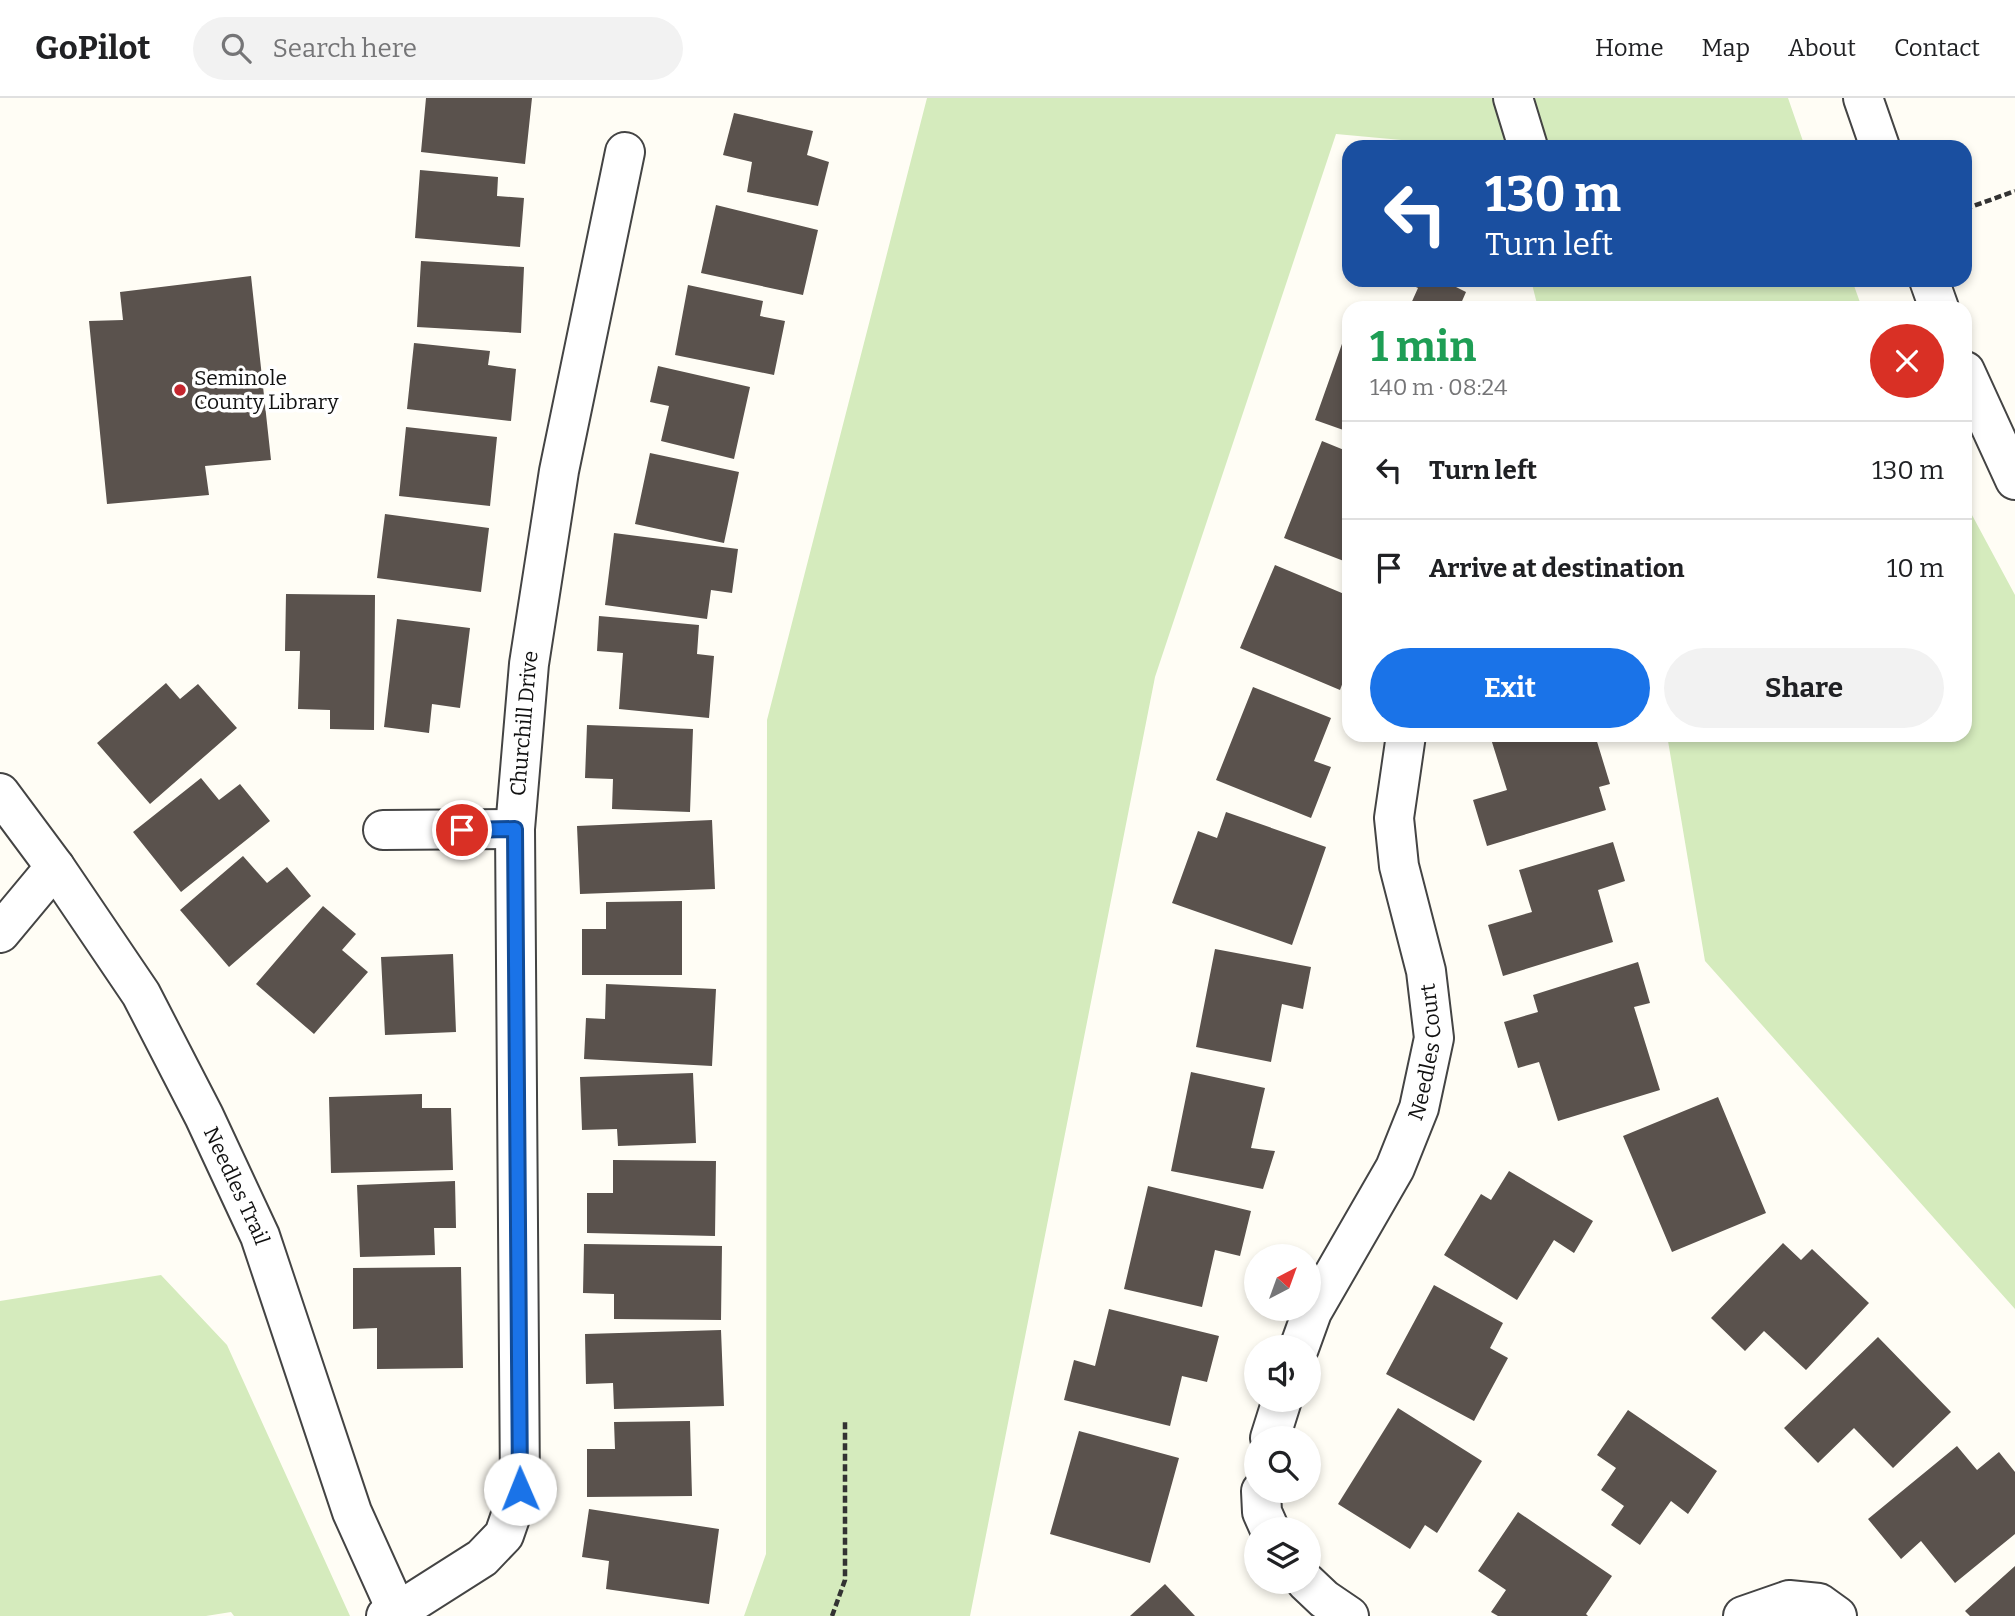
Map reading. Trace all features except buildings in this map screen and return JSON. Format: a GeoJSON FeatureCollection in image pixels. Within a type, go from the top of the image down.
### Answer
{"type":"FeatureCollection","features":[{"type":"Feature","properties":{"kind":"street"},"geometry":{"type":"LineString","coordinates":[[1513,98],[1526,140]]}},
{"type":"Feature","properties":{"kind":"street"},"geometry":{"type":"LineString","coordinates":[[1863,98],[1878,140]]}},
{"type":"Feature","properties":{"kind":"street","name":"Churchill Drive"},"geometry":{"type":"LineString","coordinates":[[394,1615],[482,1558],[504,1535],[520,1489],[515,829],[529,664],[559,471],[625,152]]}},
{"type":"Feature","properties":{"kind":"street"},"geometry":{"type":"LineString","coordinates":[[1972,380],[2001,416],[2015,480]]}},
{"type":"Feature","properties":{"kind":"street","name":"Needles Court"},"geometry":{"type":"LineString","coordinates":[[1304,1335],[1311,1312],[1395,1168],[1419,1108],[1434,1038],[1426,971],[1399,866],[1394,818],[1405,742]]}},
{"type":"Feature","properties":{"kind":"street","name":"Needles Trail"},"geometry":{"type":"LineString","coordinates":[[0,793],[55,867],[141,994],[204,1116],[260,1236],[352,1511],[394,1615]]}},
{"type":"Feature","properties":{"kind":"street"},"geometry":{"type":"LineString","coordinates":[[383,830],[515,829]]}},
{"type":"Feature","properties":{"kind":"street"},"geometry":{"type":"LineString","coordinates":[[0,933],[55,867]]}},
{"type":"Feature","properties":{"kind":"street"},"geometry":{"type":"LineString","coordinates":[[1319,1594],[1349,1616]]}},
{"type":"Feature","properties":{"kind":"street"},"geometry":{"type":"LineString","coordinates":[[1743,1616],[1789,1600],[1819,1603],[1836,1616]]}},
{"type":"Feature","properties":{"kind":"path"},"geometry":{"type":"LineString","coordinates":[[1972,206],[2015,191]]}},
{"type":"Feature","properties":{"kind":"path"},"geometry":{"type":"LineString","coordinates":[[832,1616],[845,1580],[845,1419]]}},
{"type":"Feature","properties":{"kind":"green space"},"geometry":{"type":"Polygon","coordinates":[[[927,98],[1788,98],[1803,140],[1402,140],[1336,134],[1155,677],[970,1616],[744,1616],[766,1554],[767,720],[927,98]]]}},
{"type":"Feature","properties":{"kind":"green space"},"geometry":{"type":"Polygon","coordinates":[[[1533,287],[1854,287],[1860,301],[1536,301],[1533,287]]]}},
{"type":"Feature","properties":{"kind":"green space"},"geometry":{"type":"Polygon","coordinates":[[[1972,515],[2015,595],[2015,1309],[1705,961],[1668,742],[1972,742],[1972,515]]]}},
{"type":"Feature","properties":{"kind":"green space"},"geometry":{"type":"Polygon","coordinates":[[[161,1275],[227,1345],[350,1616],[234,1616],[231,1612],[206,1616],[0,1616],[0,1301],[161,1275]]]}},
{"type":"Feature","properties":{"kind":"place","name":"Seminole County Library"},"geometry":{"type":"Point","coordinates":[180,390]}},
{"type":"Feature","properties":{"kind":"route"},"geometry":{"type":"LineString","coordinates":[[462,830],[515,829],[520,1489]]}}]}
